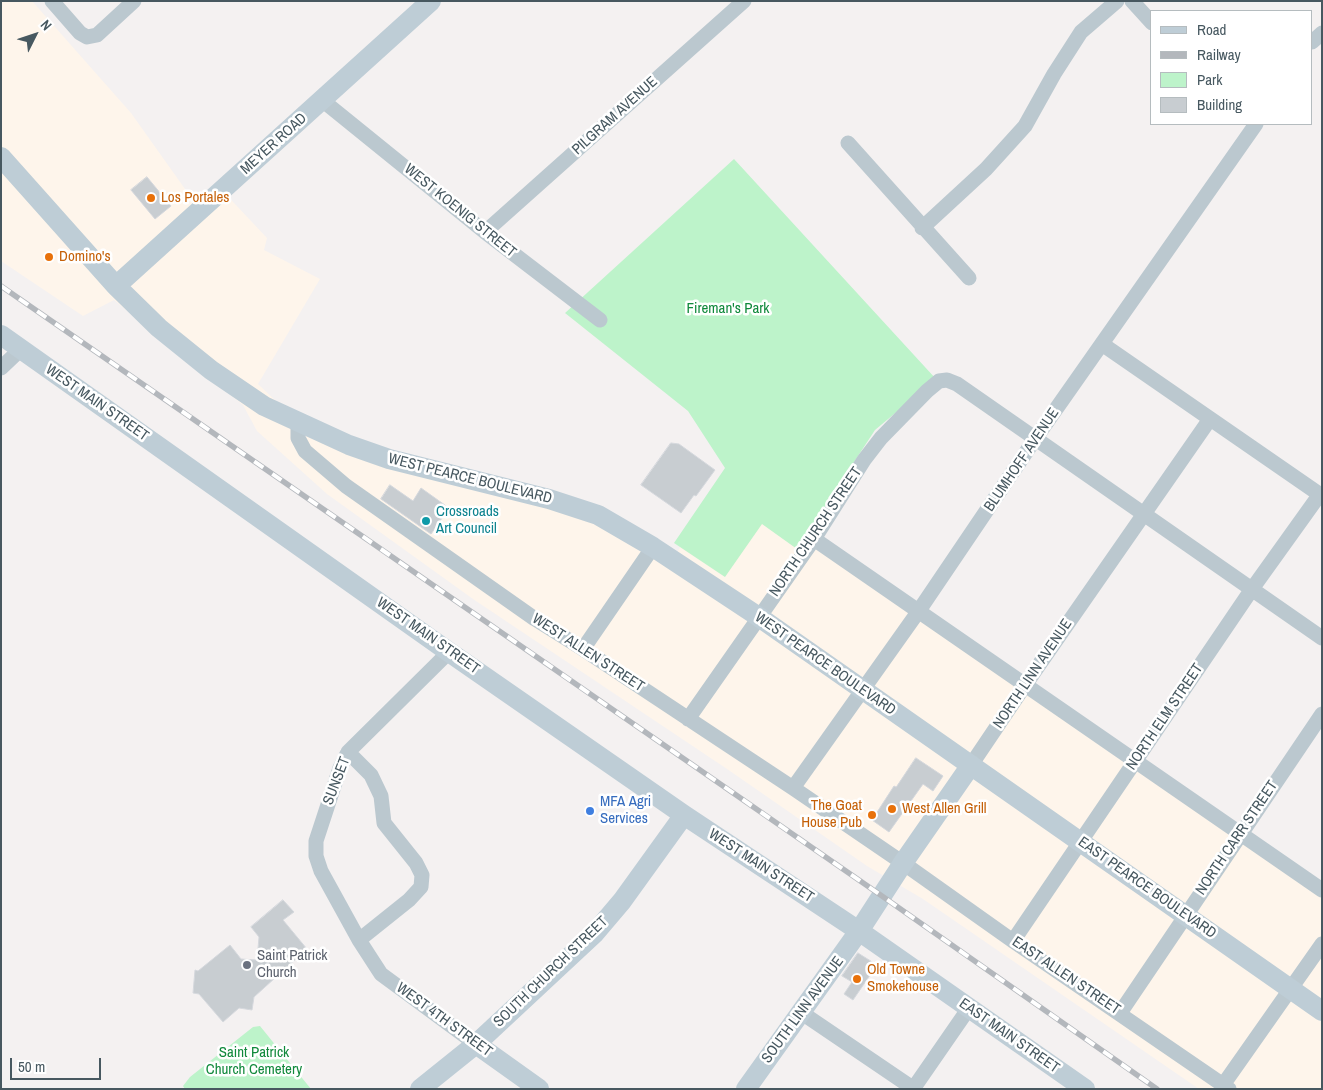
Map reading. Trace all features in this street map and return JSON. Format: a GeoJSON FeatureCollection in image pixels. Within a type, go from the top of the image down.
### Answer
{"type":"FeatureCollection","features":[{"type":"Feature","properties":{"kind":"street"},"geometry":{"type":"LineString","coordinates":[[52,1],[87,38],[97,35],[134,1]]}},
{"type":"Feature","properties":{"kind":"street","name":"MEYER ROAD"},"geometry":{"type":"LineString","coordinates":[[116,286],[431,1]]}},
{"type":"Feature","properties":{"kind":"street","name":"PILGRAM AVENUE"},"geometry":{"type":"LineString","coordinates":[[485,232],[744,1]]}},
{"type":"Feature","properties":{"kind":"street"},"geometry":{"type":"LineString","coordinates":[[922,228],[986,169],[1025,126],[1054,74],[1081,32],[1117,1]]}},
{"type":"Feature","properties":{"kind":"street"},"geometry":{"type":"LineString","coordinates":[[1132,1],[1150,21]]}},
{"type":"Feature","properties":{"kind":"street","name":"WEST KOENIG STREET"},"geometry":{"type":"LineString","coordinates":[[322,100],[485,232],[600,320]]}},
{"type":"Feature","properties":{"kind":"street","name":"BLUMHOFF AVENUE"},"geometry":{"type":"LineString","coordinates":[[793,788],[918,612],[1250,127]]}},
{"type":"Feature","properties":{"kind":"street"},"geometry":{"type":"LineString","coordinates":[[848,143],[922,228],[969,278]]}},
{"type":"Feature","properties":{"kind":"street","name":"WEST PEARCE BOULEVARD"},"geometry":{"type":"LineString","coordinates":[[1,157],[116,286],[159,328],[211,370],[264,406],[349,445],[388,459],[549,499],[598,515],[653,547],[759,617],[971,765]]}},
{"type":"Feature","properties":{"kind":"street","name":"WEST MAIN STREET"},"geometry":{"type":"LineString","coordinates":[[1,335],[684,815],[859,931]]}},
{"type":"Feature","properties":{"kind":"street"},"geometry":{"type":"LineString","coordinates":[[1102,344],[1321,495]]}},
{"type":"Feature","properties":{"kind":"street"},"geometry":{"type":"LineString","coordinates":[[1,368],[21,349]]}},
{"type":"Feature","properties":{"kind":"street","name":"NORTH CHURCH STREET"},"geometry":{"type":"LineString","coordinates":[[688,719],[814,539],[864,460],[881,438],[927,391],[940,381],[947,380],[957,384],[1035,439]]}},
{"type":"Feature","properties":{"kind":"street","name":"NORTH LINN AVENUE"},"geometry":{"type":"LineString","coordinates":[[859,931],[1025,685],[1210,419]]}},
{"type":"Feature","properties":{"kind":"street","name":"WEST ALLEN STREET"},"geometry":{"type":"LineString","coordinates":[[298,422],[298,438],[305,451],[346,486],[535,619],[904,863]]}},
{"type":"Feature","properties":{"kind":"street"},"geometry":{"type":"LineString","coordinates":[[1035,439],[1322,638]]}},
{"type":"Feature","properties":{"kind":"street","name":"NORTH ELM STREET"},"geometry":{"type":"LineString","coordinates":[[1013,941],[1252,589],[1321,495]]}},
{"type":"Feature","properties":{"kind":"street"},"geometry":{"type":"LineString","coordinates":[[814,539],[1322,890]]}},
{"type":"Feature","properties":{"kind":"street"},"geometry":{"type":"LineString","coordinates":[[583,649],[653,547]]}},
{"type":"Feature","properties":{"kind":"street","name":"SUNSET"},"geometry":{"type":"LineString","coordinates":[[359,940],[321,871],[316,856],[316,841],[340,768],[348,752],[450,652]]}},
{"type":"Feature","properties":{"kind":"street","name":"NORTH CARR STREET"},"geometry":{"type":"LineString","coordinates":[[1120,1013],[1322,714]]}},
{"type":"Feature","properties":{"kind":"street"},"geometry":{"type":"LineString","coordinates":[[348,752],[371,775],[381,796],[384,823],[416,863],[422,875],[420,887],[409,900],[359,940]]}},
{"type":"Feature","properties":{"kind":"street","name":"EAST PEARCE BOULEVARD"},"geometry":{"type":"LineString","coordinates":[[971,765],[1322,1011]]}},
{"type":"Feature","properties":{"kind":"street","name":"SOUTH CHURCH STREET"},"geometry":{"type":"LineString","coordinates":[[420,1089],[476,1044],[594,934],[622,901],[684,815]]}},
{"type":"Feature","properties":{"kind":"street","name":"EAST ALLEN STREET"},"geometry":{"type":"LineString","coordinates":[[904,863],[1013,941],[1226,1087]]}},
{"type":"Feature","properties":{"kind":"street","name":"EAST MAIN STREET"},"geometry":{"type":"LineString","coordinates":[[859,931],[969,1008],[1075,1086]]}},
{"type":"Feature","properties":{"kind":"street","name":"SOUTH LINN AVENUE"},"geometry":{"type":"LineString","coordinates":[[746,1089],[859,931]]}},
{"type":"Feature","properties":{"kind":"street","name":"WEST 4TH STREET"},"geometry":{"type":"LineString","coordinates":[[359,940],[382,974],[539,1089]]}},
{"type":"Feature","properties":{"kind":"street"},"geometry":{"type":"LineString","coordinates":[[1226,1087],[1322,944]]}},
{"type":"Feature","properties":{"kind":"street"},"geometry":{"type":"LineString","coordinates":[[802,1013],[913,1089],[969,1008]]}},
{"type":"Feature","properties":{"kind":"shaded area"},"geometry":{"type":"Polygon","coordinates":[[[1,1],[32,1],[131,113],[195,203],[218,186],[267,238],[264,250],[320,279],[258,384],[298,422],[549,499],[672,560],[720,487],[810,544],[1322,889],[1322,1089],[1199,1089],[923,899],[867,866],[730,771],[473,599],[327,494],[257,431],[243,405],[114,300],[83,316],[1,261],[1,1]]]}},
{"type":"Feature","properties":{"kind":"green space","name":"Fireman's Park"},"geometry":{"type":"Polygon","coordinates":[[[734,159],[936,379],[875,430],[797,549],[762,524],[725,577],[674,543],[725,468],[688,411],[565,313],[734,159]]]}},
{"type":"Feature","properties":{"kind":"green space","name":"Saint Patrick Church Cemetery"},"geometry":{"type":"Polygon","coordinates":[[[260,1026],[311,1089],[185,1089],[183,1086],[190,1077],[253,1027],[260,1026]]]}},
{"type":"Feature","properties":{"kind":"building","name":"Los Portales"},"geometry":{"type":"Polygon","coordinates":[[[147,177],[171,206],[155,219],[131,190],[147,177]]]}},
{"type":"Feature","properties":{"kind":"building"},"geometry":{"type":"Polygon","coordinates":[[[671,443],[679,444],[715,470],[681,513],[641,485],[671,443]]]}},
{"type":"Feature","properties":{"kind":"building","name":"Crossroads Art Council"},"geometry":{"type":"Polygon","coordinates":[[[390,485],[413,501],[421,488],[449,508],[431,534],[381,499],[390,485]]]}},
{"type":"Feature","properties":{"kind":"building"},"geometry":{"type":"Polygon","coordinates":[[[916,758],[943,776],[933,791],[923,784],[889,832],[872,820],[894,786],[896,787],[916,758]]]}},
{"type":"Feature","properties":{"kind":"building","name":"Saint Patrick Church"},"geometry":{"type":"Polygon","coordinates":[[[283,900],[294,912],[283,920],[307,949],[254,997],[252,1010],[239,1008],[223,1022],[199,994],[193,993],[195,970],[198,971],[230,945],[241,959],[257,960],[259,937],[251,927],[283,900]]]}},
{"type":"Feature","properties":{"kind":"building","name":"Old Towne Smokehouse"},"geometry":{"type":"Polygon","coordinates":[[[858,953],[877,965],[853,1000],[844,994],[852,982],[842,976],[858,953]]]}},
{"type":"Feature","properties":{"kind":"railway"},"geometry":{"type":"LineString","coordinates":[[1,286],[882,896],[1157,1089]]}},
{"type":"Feature","properties":{"kind":"place","name":"Los Portales"},"geometry":{"type":"Point","coordinates":[151,198]}},
{"type":"Feature","properties":{"kind":"place","name":"Domino's"},"geometry":{"type":"Point","coordinates":[49,257]}},
{"type":"Feature","properties":{"kind":"place","name":"Crossroads Art Council"},"geometry":{"type":"Point","coordinates":[426,521]}},
{"type":"Feature","properties":{"kind":"place","name":"West Allen Grill"},"geometry":{"type":"Point","coordinates":[892,809]}},
{"type":"Feature","properties":{"kind":"place","name":"MFA Agri Services"},"geometry":{"type":"Point","coordinates":[590,811]}},
{"type":"Feature","properties":{"kind":"place","name":"The Goat House Pub"},"geometry":{"type":"Point","coordinates":[872,815]}},
{"type":"Feature","properties":{"kind":"place","name":"Saint Patrick Church"},"geometry":{"type":"Point","coordinates":[247,965]}},
{"type":"Feature","properties":{"kind":"place","name":"Old Towne Smokehouse"},"geometry":{"type":"Point","coordinates":[857,979]}}]}
